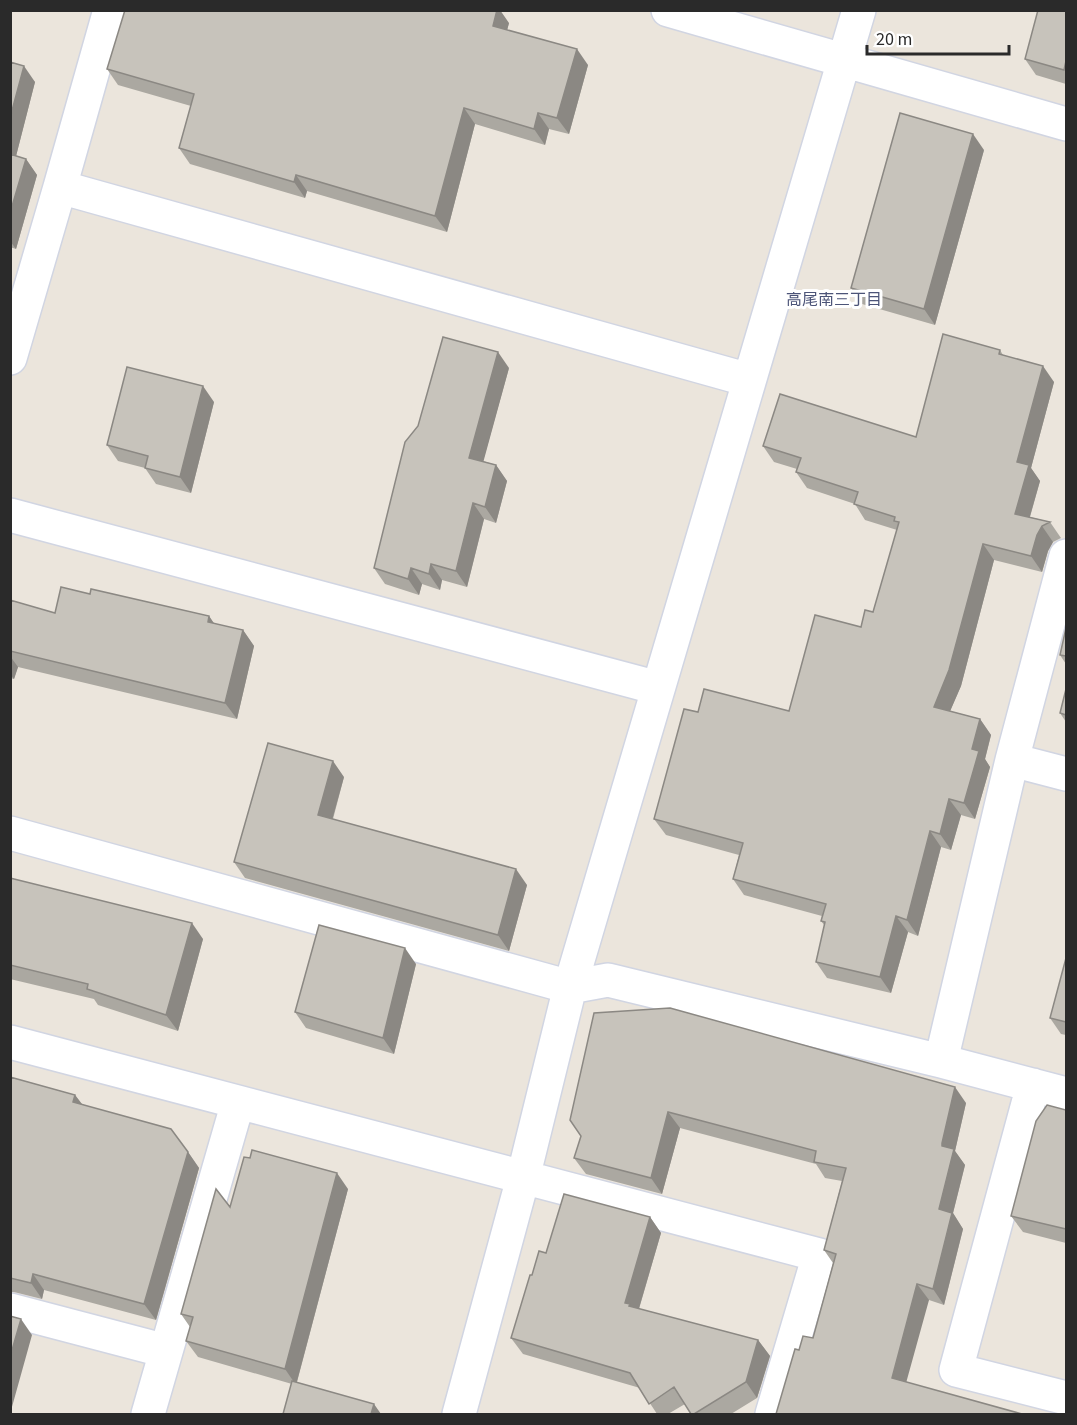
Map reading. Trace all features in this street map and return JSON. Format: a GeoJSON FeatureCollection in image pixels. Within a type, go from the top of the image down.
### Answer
{"type":"FeatureCollection","features":[{"type":"Feature","properties":{"kind":"street"},"geometry":{"type":"LineString","coordinates":[[10,358],[110,10]]}},
{"type":"Feature","properties":{"kind":"street"},"geometry":{"type":"LineString","coordinates":[[668,10],[1066,124]]}},
{"type":"Feature","properties":{"kind":"street"},"geometry":{"type":"LineString","coordinates":[[459,1414],[523,1178],[570,987],[859,10]]}},
{"type":"Feature","properties":{"kind":"street"},"geometry":{"type":"LineString","coordinates":[[60,187],[749,380]]}},
{"type":"Feature","properties":{"kind":"street"},"geometry":{"type":"LineString","coordinates":[[10,515],[658,688]]}},
{"type":"Feature","properties":{"kind":"street"},"geometry":{"type":"LineString","coordinates":[[941,1060],[1012,760],[1066,556]]}},
{"type":"Feature","properties":{"kind":"street"},"geometry":{"type":"LineString","coordinates":[[1012,760],[1066,774]]}},
{"type":"Feature","properties":{"kind":"street"},"geometry":{"type":"LineString","coordinates":[[10,833],[570,987],[608,980],[941,1060],[1066,1094]]}},
{"type":"Feature","properties":{"kind":"street"},"geometry":{"type":"LineString","coordinates":[[10,1042],[819,1255],[772,1414]]}},
{"type":"Feature","properties":{"kind":"street"},"geometry":{"type":"LineString","coordinates":[[1033,1085],[956,1370],[1066,1398]]}},
{"type":"Feature","properties":{"kind":"street"},"geometry":{"type":"LineString","coordinates":[[148,1414],[238,1102]]}},
{"type":"Feature","properties":{"kind":"street"},"geometry":{"type":"LineString","coordinates":[[10,1310],[166,1351]]}},
{"type":"Feature","properties":{"kind":"building"},"geometry":{"type":"Polygon","coordinates":[[[125,10],[497,10],[493,26],[577,49],[557,118],[538,113],[534,129],[464,108],[435,216],[296,175],[294,182],[179,148],[194,94],[107,69],[125,10]]]}},
{"type":"Feature","properties":{"kind":"building"},"geometry":{"type":"Polygon","coordinates":[[[1038,10],[1066,10],[1064,70],[1025,59],[1038,10]]]}},
{"type":"Feature","properties":{"kind":"building"},"geometry":{"type":"Polygon","coordinates":[[[10,62],[24,66],[10,118],[10,62]]]}},
{"type":"Feature","properties":{"kind":"building"},"geometry":{"type":"Polygon","coordinates":[[[900,113],[973,134],[924,309],[851,288],[900,113]]]}},
{"type":"Feature","properties":{"kind":"building"},"geometry":{"type":"Polygon","coordinates":[[[10,154],[26,159],[10,213],[10,154]]]}},
{"type":"Feature","properties":{"kind":"building"},"geometry":{"type":"Polygon","coordinates":[[[943,334],[1000,350],[999,354],[1043,366],[1017,462],[1029,465],[1015,514],[1050,522],[1042,526],[1031,556],[983,544],[949,670],[934,707],[980,719],[972,749],[979,751],[964,803],[949,799],[940,834],[930,831],[907,920],[896,916],[880,977],[816,962],[825,922],[821,921],[826,904],[733,879],[743,843],[654,819],[684,709],[698,712],[704,689],[789,711],[815,615],[861,627],[865,610],[873,612],[899,522],[894,521],[895,517],[854,504],[858,492],[796,472],[801,458],[763,446],[780,394],[916,437],[943,334]]]}},
{"type":"Feature","properties":{"kind":"building"},"geometry":{"type":"Polygon","coordinates":[[[443,337],[498,352],[469,458],[496,465],[485,507],[473,503],[456,571],[431,564],[429,574],[411,568],[408,579],[374,568],[405,442],[418,426],[443,337]]]}},
{"type":"Feature","properties":{"kind":"building"},"geometry":{"type":"Polygon","coordinates":[[[127,367],[203,386],[180,477],[145,468],[148,456],[107,445],[127,367]]]}},
{"type":"Feature","properties":{"kind":"building"},"geometry":{"type":"Polygon","coordinates":[[[61,587],[90,594],[91,589],[209,616],[208,622],[243,630],[225,703],[10,651],[10,600],[55,613],[61,587]]]}},
{"type":"Feature","properties":{"kind":"building"},"geometry":{"type":"Polygon","coordinates":[[[1066,628],[1066,656],[1060,655],[1066,628]]]}},
{"type":"Feature","properties":{"kind":"building"},"geometry":{"type":"Polygon","coordinates":[[[1066,689],[1066,715],[1060,713],[1066,689]]]}},
{"type":"Feature","properties":{"kind":"building"},"geometry":{"type":"Polygon","coordinates":[[[268,743],[333,761],[318,815],[516,869],[498,935],[234,862],[268,743]]]}},
{"type":"Feature","properties":{"kind":"building"},"geometry":{"type":"Polygon","coordinates":[[[10,878],[192,923],[166,1015],[87,989],[88,984],[10,965],[10,878]]]}},
{"type":"Feature","properties":{"kind":"building"},"geometry":{"type":"Polygon","coordinates":[[[319,925],[405,948],[383,1038],[295,1012],[319,925]]]}},
{"type":"Feature","properties":{"kind":"building"},"geometry":{"type":"Polygon","coordinates":[[[1066,958],[1066,1022],[1050,1018],[1066,958]]]}},
{"type":"Feature","properties":{"kind":"building"},"geometry":{"type":"Polygon","coordinates":[[[670,1008],[955,1087],[942,1143],[942,1146],[954,1149],[939,1209],[952,1213],[933,1289],[917,1284],[892,1378],[1022,1414],[776,1414],[795,1349],[799,1350],[803,1336],[813,1338],[836,1254],[824,1250],[846,1168],[814,1162],[816,1151],[668,1112],[651,1178],[574,1158],[581,1136],[570,1120],[594,1013],[670,1008]]]}},
{"type":"Feature","properties":{"kind":"building"},"geometry":{"type":"Polygon","coordinates":[[[10,1077],[75,1095],[73,1102],[171,1129],[188,1152],[144,1304],[33,1274],[31,1283],[10,1278],[10,1077]]]}},
{"type":"Feature","properties":{"kind":"building"},"geometry":{"type":"Polygon","coordinates":[[[1047,1105],[1066,1110],[1066,1229],[1011,1216],[1036,1121],[1047,1105]]]}},
{"type":"Feature","properties":{"kind":"building"},"geometry":{"type":"Polygon","coordinates":[[[252,1150],[337,1173],[285,1369],[186,1341],[193,1317],[181,1314],[216,1189],[230,1207],[244,1157],[250,1158],[252,1150]]]}},
{"type":"Feature","properties":{"kind":"building"},"geometry":{"type":"Polygon","coordinates":[[[564,1194],[650,1217],[625,1303],[630,1304],[629,1306],[758,1340],[746,1382],[691,1414],[674,1387],[649,1404],[630,1373],[511,1338],[530,1275],[532,1275],[539,1251],[546,1253],[564,1194]]]}},
{"type":"Feature","properties":{"kind":"building"},"geometry":{"type":"Polygon","coordinates":[[[10,1316],[21,1319],[10,1357],[10,1316]]]}},
{"type":"Feature","properties":{"kind":"building"},"geometry":{"type":"Polygon","coordinates":[[[292,1381],[374,1404],[371,1414],[283,1414],[292,1381]]]}},
{"type":"Feature","properties":{"kind":"district","name":"高尾南三丁目"},"geometry":{"type":"Point","coordinates":[834,299]}}]}
